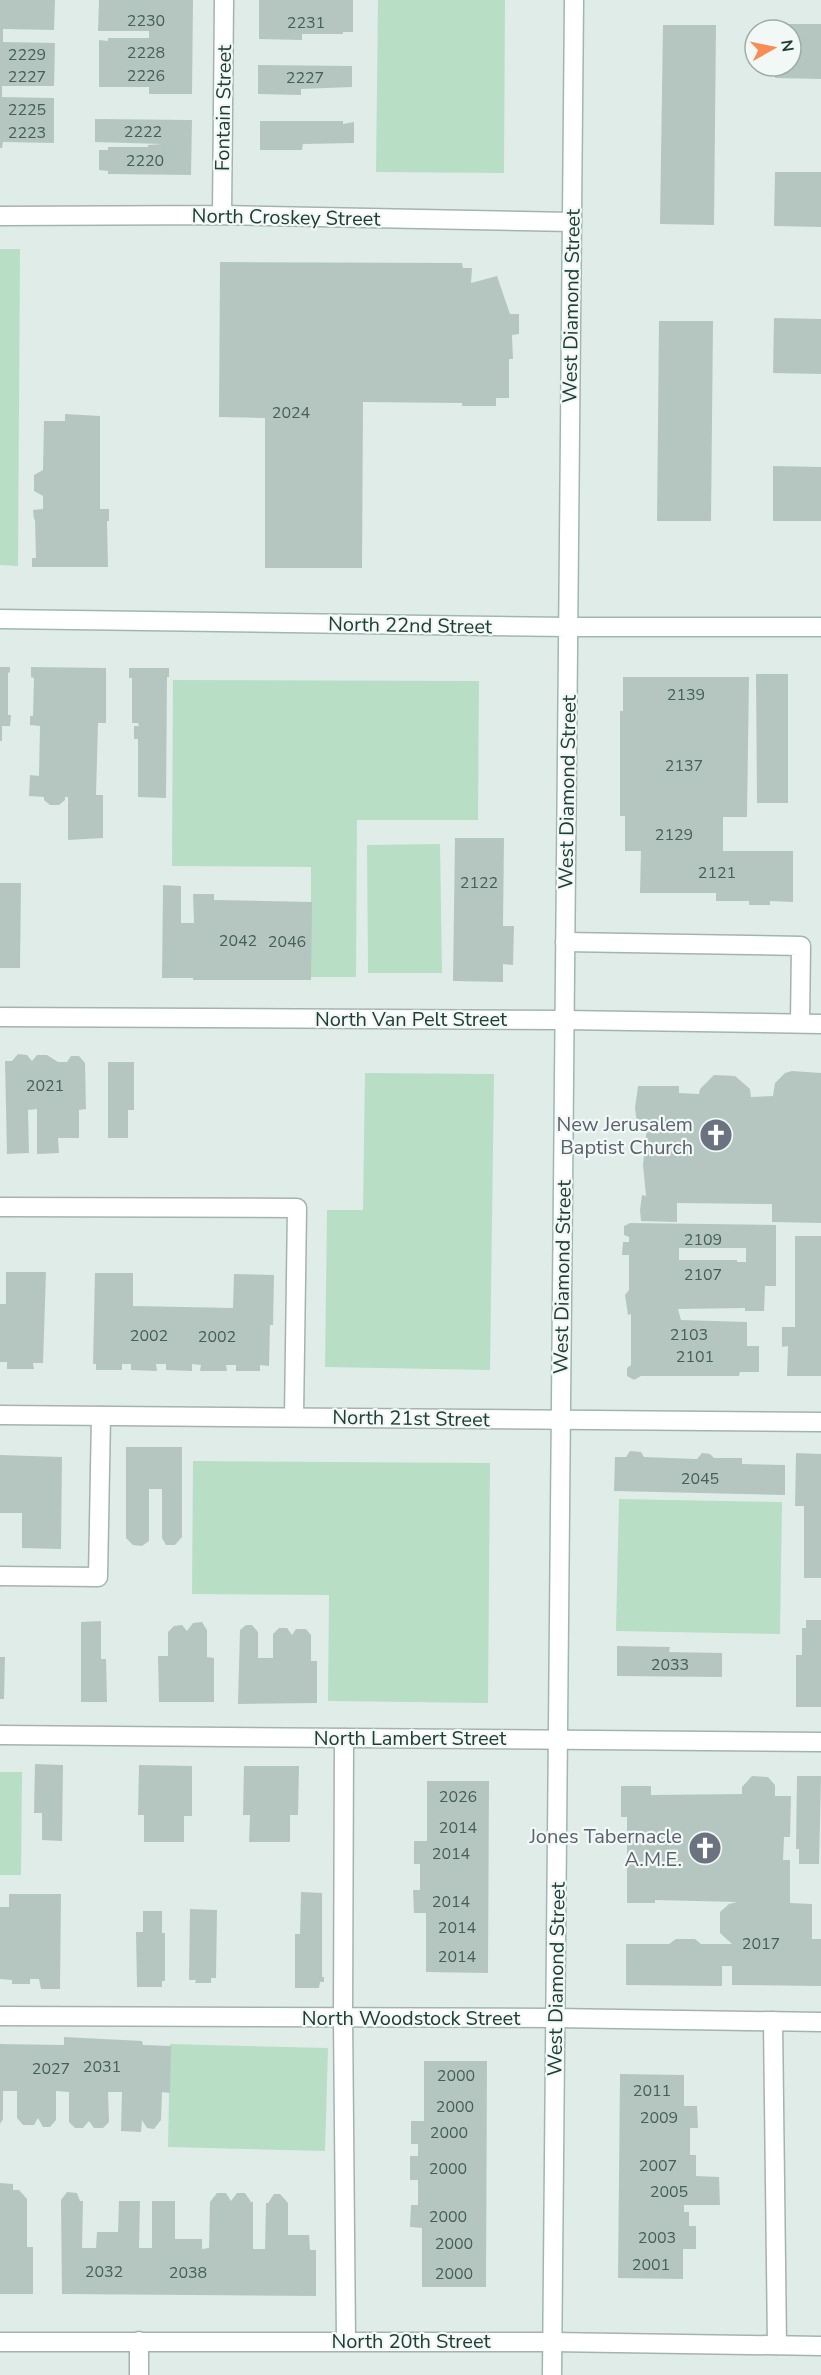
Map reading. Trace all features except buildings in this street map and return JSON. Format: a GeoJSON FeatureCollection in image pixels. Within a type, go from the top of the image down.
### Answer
{"type":"FeatureCollection","features":[{"type":"Feature","properties":{"kind":"street","name":"Fontain Street"},"geometry":{"type":"LineString","coordinates":[[222,216],[224,0]]}},
{"type":"Feature","properties":{"kind":"street","name":"West Diamond Street"},"geometry":{"type":"LineString","coordinates":[[552,2375],[574,0]]}},
{"type":"Feature","properties":{"kind":"street","name":"North Croskey Street"},"geometry":{"type":"LineString","coordinates":[[0,216],[222,216],[572,222]]}},
{"type":"Feature","properties":{"kind":"street","name":"North 22nd Street"},"geometry":{"type":"LineString","coordinates":[[0,619],[568,627],[821,627]]}},
{"type":"Feature","properties":{"kind":"street"},"geometry":{"type":"LineString","coordinates":[[565,942],[801,946],[800,1023]]}},
{"type":"Feature","properties":{"kind":"street","name":"North Van Pelt Street"},"geometry":{"type":"LineString","coordinates":[[0,1017],[564,1020],[821,1024]]}},
{"type":"Feature","properties":{"kind":"street"},"geometry":{"type":"LineString","coordinates":[[0,1207],[297,1208],[294,1417]]}},
{"type":"Feature","properties":{"kind":"street","name":"North 21st Street"},"geometry":{"type":"LineString","coordinates":[[0,1414],[821,1422]]}},
{"type":"Feature","properties":{"kind":"street"},"geometry":{"type":"LineString","coordinates":[[0,1576],[98,1577],[100,1416]]}},
{"type":"Feature","properties":{"kind":"street","name":"North Lambert Street"},"geometry":{"type":"LineString","coordinates":[[0,1735],[821,1742]]}},
{"type":"Feature","properties":{"kind":"street"},"geometry":{"type":"LineString","coordinates":[[344,1738],[343,2017],[346,2341]]}},
{"type":"Feature","properties":{"kind":"street","name":"North Woodstock Street"},"geometry":{"type":"LineString","coordinates":[[0,2016],[555,2018],[821,2022]]}},
{"type":"Feature","properties":{"kind":"street"},"geometry":{"type":"LineString","coordinates":[[773,2021],[777,2345]]}},
{"type":"Feature","properties":{"kind":"street"},"geometry":{"type":"LineString","coordinates":[[139,2341],[139,2375]]}},
{"type":"Feature","properties":{"kind":"street","name":"North 20th Street"},"geometry":{"type":"LineString","coordinates":[[0,2342],[552,2342],[821,2346]]}},
{"type":"Feature","properties":{"kind":"green space"},"geometry":{"type":"Polygon","coordinates":[[[378,0],[505,0],[504,173],[376,172],[378,0]]]}},
{"type":"Feature","properties":{"kind":"green space"},"geometry":{"type":"Polygon","coordinates":[[[0,249],[20,249],[18,566],[0,565],[0,249]]]}},
{"type":"Feature","properties":{"kind":"green space"},"geometry":{"type":"Polygon","coordinates":[[[173,680],[479,681],[478,820],[357,820],[356,977],[311,977],[311,867],[172,866],[173,680]]]}},
{"type":"Feature","properties":{"kind":"green space"},"geometry":{"type":"Polygon","coordinates":[[[440,844],[442,973],[368,973],[367,845],[440,844]]]}},
{"type":"Feature","properties":{"kind":"green space"},"geometry":{"type":"Polygon","coordinates":[[[365,1073],[494,1074],[490,1370],[325,1367],[327,1210],[363,1210],[365,1073]]]}},
{"type":"Feature","properties":{"kind":"green space"},"geometry":{"type":"Polygon","coordinates":[[[193,1461],[490,1463],[488,1703],[328,1701],[329,1595],[192,1594],[193,1461]]]}},
{"type":"Feature","properties":{"kind":"green space"},"geometry":{"type":"Polygon","coordinates":[[[619,1499],[782,1502],[780,1634],[616,1631],[619,1499]]]}},
{"type":"Feature","properties":{"kind":"green space"},"geometry":{"type":"Polygon","coordinates":[[[0,1772],[22,1772],[21,1875],[0,1875],[0,1772]]]}},
{"type":"Feature","properties":{"kind":"green space"},"geometry":{"type":"Polygon","coordinates":[[[170,2044],[328,2048],[325,2151],[168,2147],[170,2044]]]}},
{"type":"Feature","properties":{"kind":"place","name":"New Jerusalem Baptist Church"},"geometry":{"type":"Point","coordinates":[716,1135]}},
{"type":"Feature","properties":{"kind":"place","name":"Jones Tabernacle A.M.E."},"geometry":{"type":"Point","coordinates":[705,1848]}}]}
